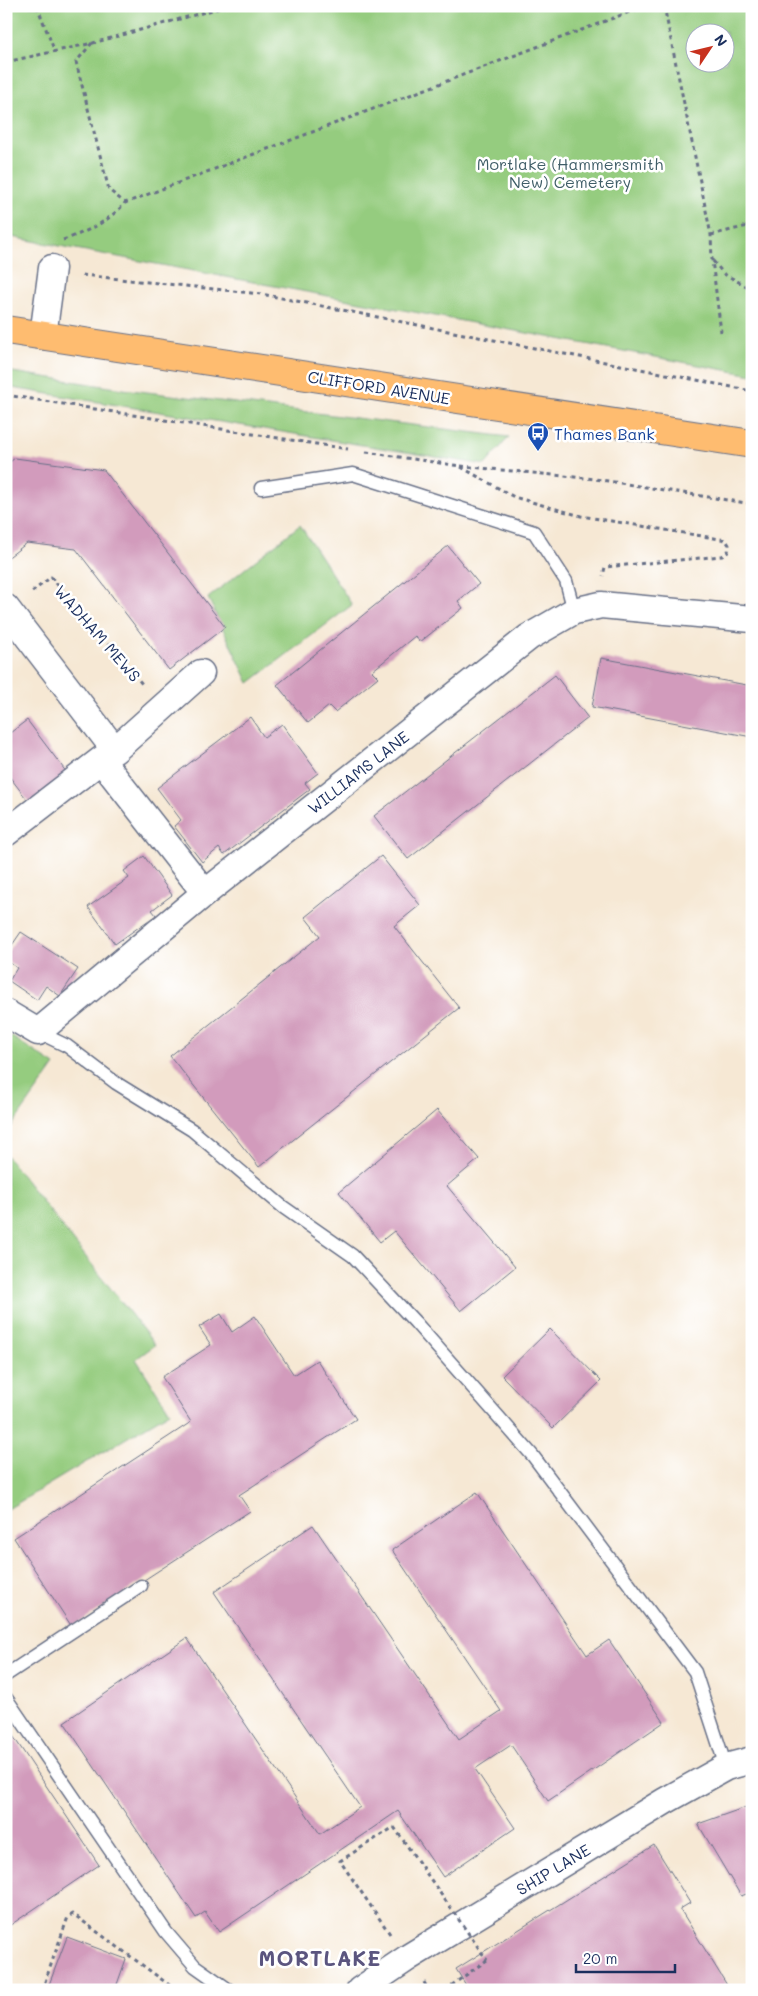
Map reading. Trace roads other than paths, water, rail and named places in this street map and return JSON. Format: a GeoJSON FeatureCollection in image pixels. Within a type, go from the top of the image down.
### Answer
{"type":"FeatureCollection","features":[{"type":"Feature","properties":{"kind":"highway","name":"CLIFFORD AVENUE"},"geometry":{"type":"LineString","coordinates":[[6,330],[752,444]]}},
{"type":"Feature","properties":{"kind":"street"},"geometry":{"type":"LineString","coordinates":[[42,336],[63,271]]}},
{"type":"Feature","properties":{"kind":"street","name":"WILLIAMS LANE"},"geometry":{"type":"LineString","coordinates":[[38,1032],[205,892],[529,637],[574,611],[601,605],[752,619]]}},
{"type":"Feature","properties":{"kind":"street"},"geometry":{"type":"LineString","coordinates":[[7,610],[205,892]]}},
{"type":"Feature","properties":{"kind":"street"},"geometry":{"type":"LineString","coordinates":[[6,833],[108,755],[201,672]]}},
{"type":"Feature","properties":{"kind":"street"},"geometry":{"type":"LineString","coordinates":[[6,1013],[38,1032]]}},
{"type":"Feature","properties":{"kind":"street","name":"SHIP LANE"},"geometry":{"type":"LineString","coordinates":[[360,1990],[409,1957],[665,1801],[726,1767],[752,1760]]}},
{"type":"Feature","properties":{"kind":"lane"},"geometry":{"type":"LineString","coordinates":[[261,488],[353,474],[534,532],[566,581],[574,611]]}},
{"type":"Feature","properties":{"kind":"lane"},"geometry":{"type":"LineString","coordinates":[[38,1032],[67,1046],[116,1083],[192,1130],[283,1207],[353,1256],[415,1322],[533,1456],[695,1672],[726,1767]]}},
{"type":"Feature","properties":{"kind":"lane"},"geometry":{"type":"LineString","coordinates":[[6,1675],[141,1586]]}},
{"type":"Feature","properties":{"kind":"lane"},"geometry":{"type":"LineString","coordinates":[[6,1698],[166,1932],[195,1966],[229,1990]]}},
{"type":"Feature","properties":{"kind":"place","name":"Thames Bank"},"geometry":{"type":"Point","coordinates":[538,452]}},
{"type":"Feature","properties":{"kind":"district","name":"MORTLAKE"},"geometry":{"type":"Point","coordinates":[320,1957]}},
{"type":"Feature","properties":{"kind":"park label","name":"Mortlake (Hammersmith New) Cemetery"},"geometry":{"type":"Point","coordinates":[570,172]}}]}
